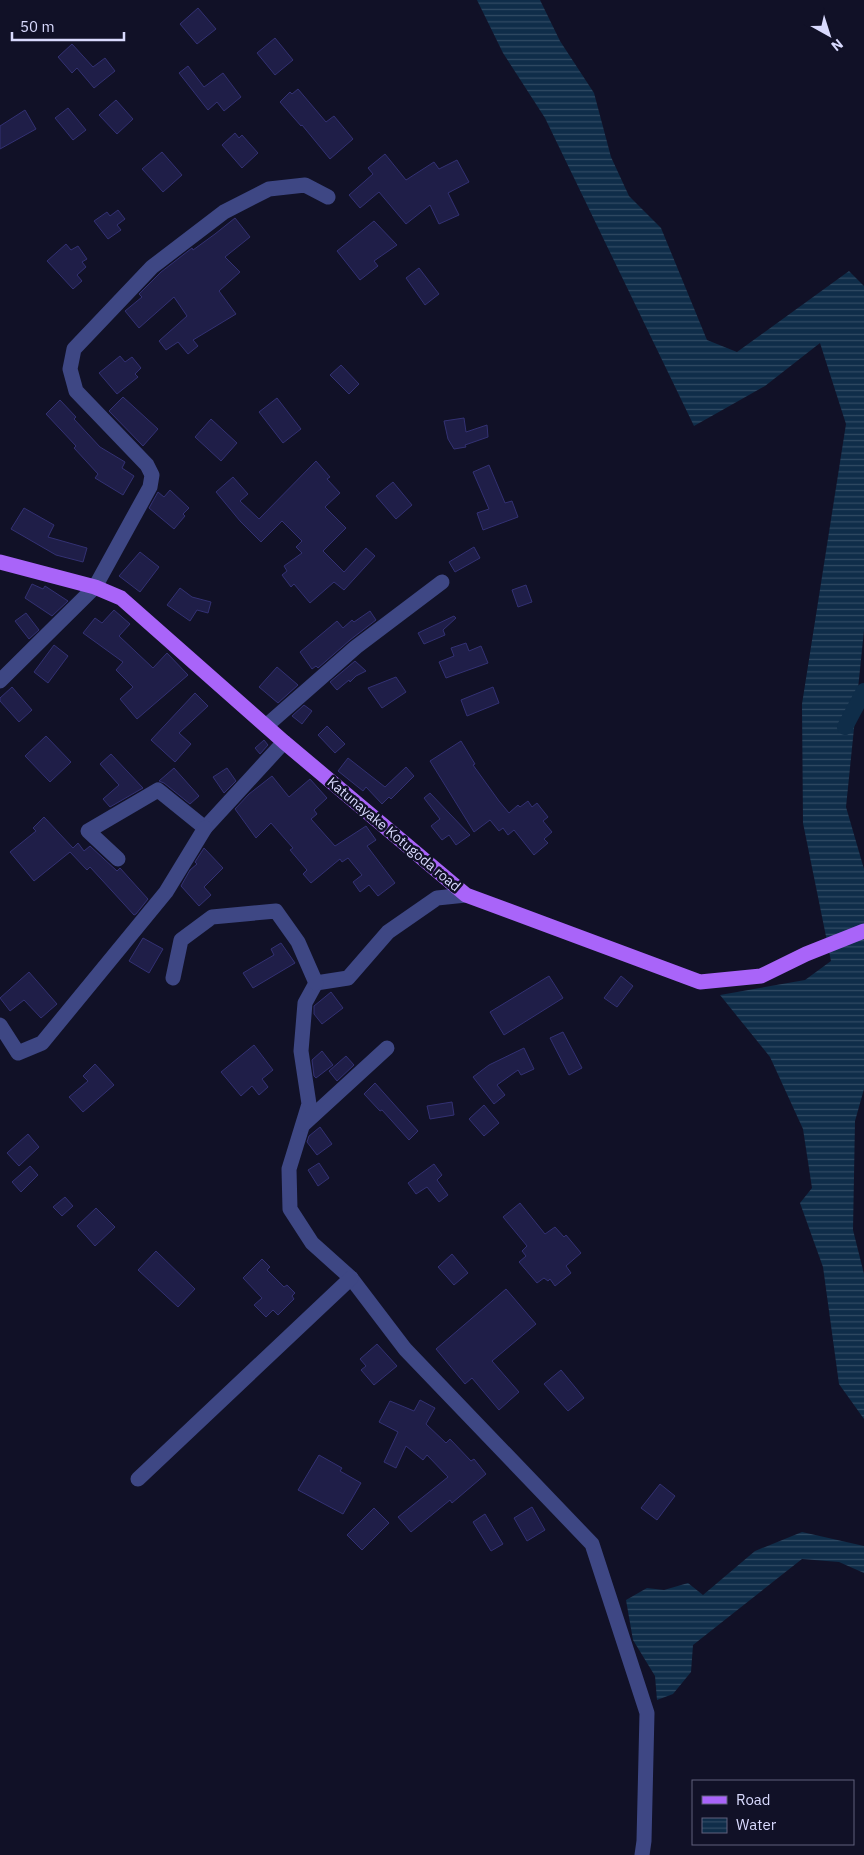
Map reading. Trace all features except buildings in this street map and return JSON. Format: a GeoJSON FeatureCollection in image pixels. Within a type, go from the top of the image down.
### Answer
{"type":"FeatureCollection","features":[{"type":"Feature","properties":{"kind":"main road","name":"Katunayake Kotugoda road"},"geometry":{"type":"LineString","coordinates":[[0,562],[95,587],[121,598],[284,742],[466,895],[700,982],[761,976],[806,954],[864,931]]}},
{"type":"Feature","properties":{"kind":"street"},"geometry":{"type":"LineString","coordinates":[[0,681],[95,587],[150,486],[152,475],[147,465],[76,391],[70,369],[74,349],[152,267],[224,212],[269,189],[305,185],[328,197]]}},
{"type":"Feature","properties":{"kind":"street"},"geometry":{"type":"LineString","coordinates":[[266,726],[356,647],[442,582]]}},
{"type":"Feature","properties":{"kind":"street"},"geometry":{"type":"LineString","coordinates":[[0,1025],[18,1053],[42,1043],[166,892],[205,828],[284,742]]}},
{"type":"Feature","properties":{"kind":"street"},"geometry":{"type":"LineString","coordinates":[[118,859],[88,831],[158,790],[205,828]]}},
{"type":"Feature","properties":{"kind":"street"},"geometry":{"type":"LineString","coordinates":[[316,983],[348,978],[388,932],[437,898],[466,895]]}},
{"type":"Feature","properties":{"kind":"street"},"geometry":{"type":"LineString","coordinates":[[173,978],[181,940],[212,917],[276,911],[298,942],[316,983]]}},
{"type":"Feature","properties":{"kind":"street"},"geometry":{"type":"LineString","coordinates":[[316,983],[305,1003],[301,1051],[309,1104],[289,1169],[290,1209],[312,1243],[351,1278],[405,1349],[592,1544],[647,1713],[644,1841],[642,1855]]}},
{"type":"Feature","properties":{"kind":"street"},"geometry":{"type":"LineString","coordinates":[[303,1125],[387,1048]]}},
{"type":"Feature","properties":{"kind":"street"},"geometry":{"type":"LineString","coordinates":[[138,1479],[351,1278]]}},
{"type":"Feature","properties":{"kind":"water"},"geometry":{"type":"Polygon","coordinates":[[[477,0],[540,0],[560,41],[594,93],[611,157],[629,196],[661,228],[707,340],[737,352],[849,271],[864,286],[864,630],[846,807],[864,869],[864,1089],[855,1121],[853,1230],[864,1274],[864,1419],[839,1384],[823,1267],[800,1203],[812,1188],[803,1129],[770,1057],[720,995],[805,980],[831,961],[803,823],[802,704],[846,424],[820,343],[765,386],[694,426],[545,118],[503,53],[477,0]]]}},
{"type":"Feature","properties":{"kind":"water"},"geometry":{"type":"Polygon","coordinates":[[[802,1532],[864,1546],[864,1573],[839,1562],[802,1559],[693,1645],[691,1672],[673,1694],[657,1700],[655,1676],[633,1640],[626,1600],[647,1588],[664,1590],[688,1583],[703,1595],[755,1551],[802,1532]]]}},
{"type":"Feature","properties":{"kind":"waterway"},"geometry":{"type":"LineString","coordinates":[[845,727],[864,691]]}}]}
